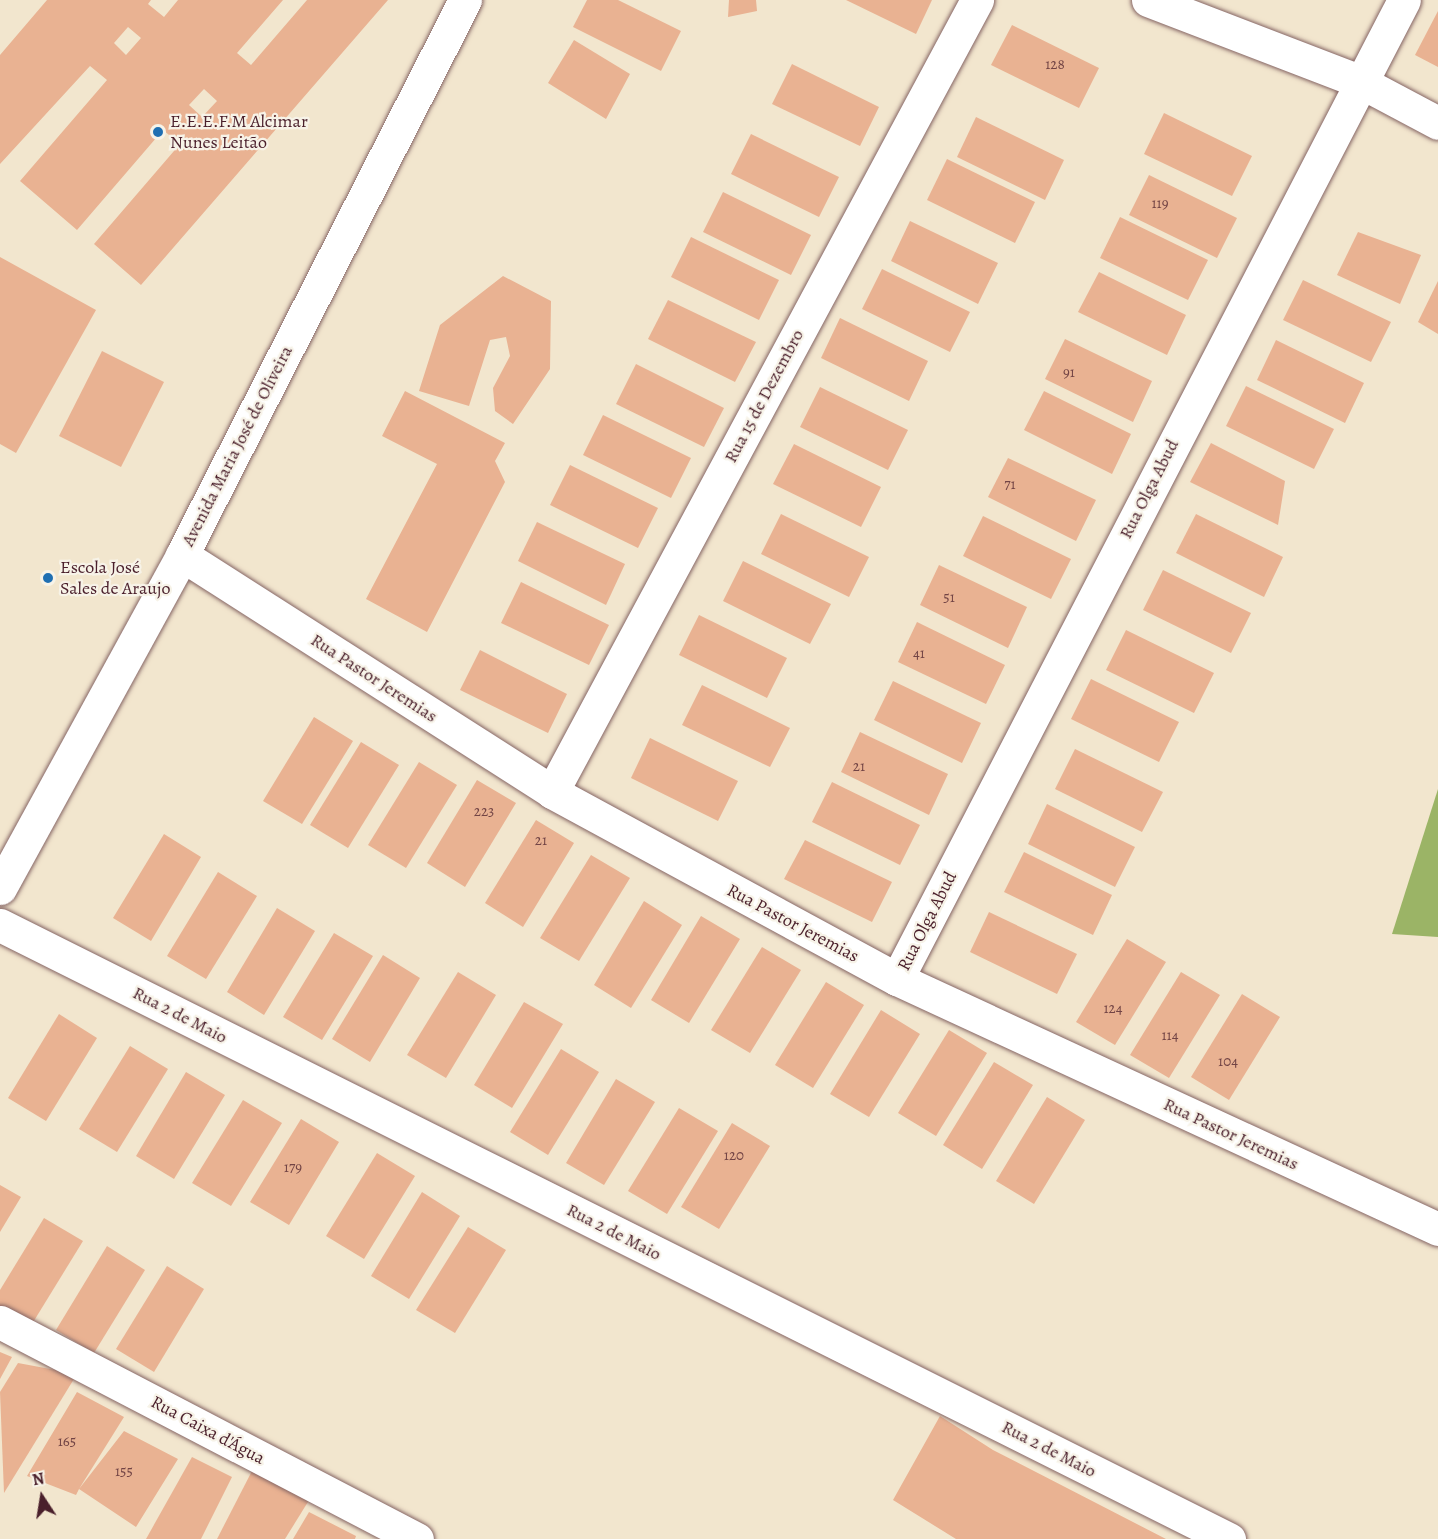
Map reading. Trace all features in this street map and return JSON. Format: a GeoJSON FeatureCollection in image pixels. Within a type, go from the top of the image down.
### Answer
{"type":"FeatureCollection","features":[{"type":"Feature","properties":{"kind":"street","name":"Avenida Maria José de Oliveira"},"geometry":{"type":"LineString","coordinates":[[0,888],[182,555],[465,0]]}},
{"type":"Feature","properties":{"kind":"street","name":"Rua 15 de Dezembro"},"geometry":{"type":"LineString","coordinates":[[552,792],[977,0]]}},
{"type":"Feature","properties":{"kind":"street"},"geometry":{"type":"LineString","coordinates":[[1148,0],[1359,81],[1438,123]]}},
{"type":"Feature","properties":{"kind":"street","name":"Rua Olga Abud"},"geometry":{"type":"LineString","coordinates":[[897,979],[1359,81],[1404,0]]}},
{"type":"Feature","properties":{"kind":"street","name":"Rua Pastor Jeremias"},"geometry":{"type":"LineString","coordinates":[[182,555],[552,792],[897,979],[1438,1229]]}},
{"type":"Feature","properties":{"kind":"street","name":"Rua 2 de Maio"},"geometry":{"type":"LineString","coordinates":[[0,925],[1228,1539]]}},
{"type":"Feature","properties":{"kind":"street","name":"Rua Caixa d'Água"},"geometry":{"type":"LineString","coordinates":[[0,1322],[417,1539]]}},
{"type":"Feature","properties":{"kind":"green space"},"geometry":{"type":"Polygon","coordinates":[[[1438,789],[1438,937],[1392,934],[1438,789]]]}},
{"type":"Feature","properties":{"kind":"building","name":"E.E.E.F.M Alcimar Nunes Leitão"},"geometry":{"type":"Polygon","coordinates":[[[47,0],[151,0],[148,4],[164,17],[178,0],[283,0],[237,53],[251,65],[307,0],[388,0],[141,285],[94,244],[180,144],[163,130],[77,230],[20,181],[107,80],[90,66],[0,164],[0,55],[47,0]],[[128,27],[114,43],[126,55],[141,38],[128,27]],[[204,89],[189,105],[202,117],[217,101],[204,89]]]}},
{"type":"Feature","properties":{"kind":"building"},"geometry":{"type":"Polygon","coordinates":[[[587,0],[618,0],[681,31],[661,71],[573,27],[587,0]]]}},
{"type":"Feature","properties":{"kind":"building"},"geometry":{"type":"Polygon","coordinates":[[[729,0],[756,0],[757,11],[728,17],[729,0]]]}},
{"type":"Feature","properties":{"kind":"building"},"geometry":{"type":"Polygon","coordinates":[[[846,0],[932,0],[916,34],[846,0]]]}},
{"type":"Feature","properties":{"kind":"building"},"geometry":{"type":"Polygon","coordinates":[[[1438,11],[1438,67],[1415,55],[1438,11]]]}},
{"type":"Feature","properties":{"kind":"building"},"geometry":{"type":"Polygon","coordinates":[[[1012,25],[1099,68],[1079,108],[991,65],[1012,25]]]}},
{"type":"Feature","properties":{"kind":"building"},"geometry":{"type":"Polygon","coordinates":[[[574,40],[630,74],[606,119],[548,83],[574,40]]]}},
{"type":"Feature","properties":{"kind":"building"},"geometry":{"type":"Polygon","coordinates":[[[792,64],[879,107],[860,146],[772,104],[792,64]]]}},
{"type":"Feature","properties":{"kind":"building"},"geometry":{"type":"Polygon","coordinates":[[[1164,113],[1252,156],[1232,196],[1144,154],[1164,113]]]}},
{"type":"Feature","properties":{"kind":"building"},"geometry":{"type":"Polygon","coordinates":[[[976,117],[1064,160],[1045,200],[957,157],[976,117]]]}},
{"type":"Feature","properties":{"kind":"building"},"geometry":{"type":"Polygon","coordinates":[[[751,134],[839,177],[819,217],[731,174],[751,134]]]}},
{"type":"Feature","properties":{"kind":"building"},"geometry":{"type":"Polygon","coordinates":[[[947,159],[1035,202],[1015,243],[927,200],[947,159]]]}},
{"type":"Feature","properties":{"kind":"building"},"geometry":{"type":"Polygon","coordinates":[[[1149,175],[1237,218],[1217,258],[1129,215],[1149,175]]]}},
{"type":"Feature","properties":{"kind":"building"},"geometry":{"type":"Polygon","coordinates":[[[723,192],[811,235],[791,275],[703,232],[723,192]]]}},
{"type":"Feature","properties":{"kind":"building"},"geometry":{"type":"Polygon","coordinates":[[[1120,217],[1208,260],[1188,300],[1100,258],[1120,217]]]}},
{"type":"Feature","properties":{"kind":"building"},"geometry":{"type":"Polygon","coordinates":[[[910,221],[998,263],[978,304],[891,261],[910,221]]]}},
{"type":"Feature","properties":{"kind":"building"},"geometry":{"type":"Polygon","coordinates":[[[1358,232],[1421,255],[1400,304],[1337,275],[1358,232]]]}},
{"type":"Feature","properties":{"kind":"building"},"geometry":{"type":"Polygon","coordinates":[[[691,237],[779,280],[759,320],[671,277],[691,237]]]}},
{"type":"Feature","properties":{"kind":"building"},"geometry":{"type":"Polygon","coordinates":[[[0,257],[96,310],[16,453],[0,444],[0,257]]]}},
{"type":"Feature","properties":{"kind":"building"},"geometry":{"type":"Polygon","coordinates":[[[882,269],[970,312],[950,352],[862,309],[882,269]]]}},
{"type":"Feature","properties":{"kind":"building"},"geometry":{"type":"Polygon","coordinates":[[[1099,272],[1186,315],[1167,355],[1078,312],[1099,272]]]}},
{"type":"Feature","properties":{"kind":"building"},"geometry":{"type":"Polygon","coordinates":[[[503,276],[551,301],[550,369],[513,424],[495,411],[493,388],[510,356],[506,337],[490,340],[469,406],[419,391],[440,325],[503,276]]]}},
{"type":"Feature","properties":{"kind":"building"},"geometry":{"type":"Polygon","coordinates":[[[1303,280],[1391,322],[1371,362],[1283,320],[1303,280]]]}},
{"type":"Feature","properties":{"kind":"building"},"geometry":{"type":"Polygon","coordinates":[[[1438,281],[1438,334],[1418,322],[1438,281]]]}},
{"type":"Feature","properties":{"kind":"building"},"geometry":{"type":"Polygon","coordinates":[[[668,300],[756,342],[735,382],[648,339],[668,300]]]}},
{"type":"Feature","properties":{"kind":"building"},"geometry":{"type":"Polygon","coordinates":[[[840,318],[928,361],[909,401],[821,358],[840,318]]]}},
{"type":"Feature","properties":{"kind":"building"},"geometry":{"type":"Polygon","coordinates":[[[1065,339],[1152,381],[1133,422],[1045,379],[1065,339]]]}},
{"type":"Feature","properties":{"kind":"building"},"geometry":{"type":"Polygon","coordinates":[[[1276,340],[1364,383],[1345,423],[1257,380],[1276,340]]]}},
{"type":"Feature","properties":{"kind":"building"},"geometry":{"type":"Polygon","coordinates":[[[102,351],[164,382],[121,467],[59,436],[102,351]]]}},
{"type":"Feature","properties":{"kind":"building"},"geometry":{"type":"Polygon","coordinates":[[[636,364],[724,408],[704,447],[616,404],[636,364]]]}},
{"type":"Feature","properties":{"kind":"building"},"geometry":{"type":"Polygon","coordinates":[[[1246,386],[1334,429],[1314,469],[1226,426],[1246,386]]]}},
{"type":"Feature","properties":{"kind":"building"},"geometry":{"type":"Polygon","coordinates":[[[820,387],[908,430],[888,470],[800,427],[820,387]]]}},
{"type":"Feature","properties":{"kind":"building"},"geometry":{"type":"Polygon","coordinates":[[[405,391],[505,443],[495,461],[505,482],[427,632],[366,599],[437,464],[382,436],[405,391]]]}},
{"type":"Feature","properties":{"kind":"building"},"geometry":{"type":"Polygon","coordinates":[[[1044,391],[1131,434],[1112,474],[1024,430],[1044,391]]]}},
{"type":"Feature","properties":{"kind":"building"},"geometry":{"type":"Polygon","coordinates":[[[603,415],[691,458],[671,498],[583,455],[603,415]]]}},
{"type":"Feature","properties":{"kind":"building"},"geometry":{"type":"Polygon","coordinates":[[[1211,443],[1285,481],[1278,525],[1190,482],[1211,443]]]}},
{"type":"Feature","properties":{"kind":"building"},"geometry":{"type":"Polygon","coordinates":[[[794,444],[881,487],[861,527],[773,484],[794,444]]]}},
{"type":"Feature","properties":{"kind":"building"},"geometry":{"type":"Polygon","coordinates":[[[1008,458],[1096,500],[1076,541],[988,497],[1008,458]]]}},
{"type":"Feature","properties":{"kind":"building"},"geometry":{"type":"Polygon","coordinates":[[[570,465],[658,508],[638,548],[550,505],[570,465]]]}},
{"type":"Feature","properties":{"kind":"building"},"geometry":{"type":"Polygon","coordinates":[[[781,514],[869,557],[849,597],[761,554],[781,514]]]}},
{"type":"Feature","properties":{"kind":"building"},"geometry":{"type":"Polygon","coordinates":[[[1196,514],[1283,557],[1264,597],[1176,553],[1196,514]]]}},
{"type":"Feature","properties":{"kind":"building"},"geometry":{"type":"Polygon","coordinates":[[[983,516],[1071,559],[1051,599],[963,556],[983,516]]]}},
{"type":"Feature","properties":{"kind":"building"},"geometry":{"type":"Polygon","coordinates":[[[537,522],[625,564],[606,605],[518,561],[537,522]]]}},
{"type":"Feature","properties":{"kind":"building"},"geometry":{"type":"Polygon","coordinates":[[[743,561],[831,604],[810,644],[723,601],[743,561]]]}},
{"type":"Feature","properties":{"kind":"building"},"geometry":{"type":"Polygon","coordinates":[[[939,565],[1027,607],[1008,648],[920,605],[939,565]]]}},
{"type":"Feature","properties":{"kind":"building"},"geometry":{"type":"Polygon","coordinates":[[[1163,570],[1251,613],[1231,653],[1143,610],[1163,570]]]}},
{"type":"Feature","properties":{"kind":"building"},"geometry":{"type":"Polygon","coordinates":[[[521,582],[609,625],[589,665],[501,623],[521,582]]]}},
{"type":"Feature","properties":{"kind":"building"},"geometry":{"type":"Polygon","coordinates":[[[699,615],[787,658],[767,698],[679,655],[699,615]]]}},
{"type":"Feature","properties":{"kind":"building"},"geometry":{"type":"Polygon","coordinates":[[[917,622],[1005,665],[986,704],[898,662],[917,622]]]}},
{"type":"Feature","properties":{"kind":"building"},"geometry":{"type":"Polygon","coordinates":[[[1126,630],[1214,673],[1194,713],[1106,670],[1126,630]]]}},
{"type":"Feature","properties":{"kind":"building"},"geometry":{"type":"Polygon","coordinates":[[[480,650],[567,694],[548,733],[460,690],[480,650]]]}},
{"type":"Feature","properties":{"kind":"building"},"geometry":{"type":"Polygon","coordinates":[[[1091,679],[1179,722],[1159,762],[1071,719],[1091,679]]]}},
{"type":"Feature","properties":{"kind":"building"},"geometry":{"type":"Polygon","coordinates":[[[893,681],[981,723],[962,763],[874,720],[893,681]]]}},
{"type":"Feature","properties":{"kind":"building"},"geometry":{"type":"Polygon","coordinates":[[[702,685],[790,728],[770,767],[682,725],[702,685]]]}},
{"type":"Feature","properties":{"kind":"building"},"geometry":{"type":"Polygon","coordinates":[[[314,717],[353,741],[302,824],[263,801],[314,717]]]}},
{"type":"Feature","properties":{"kind":"building"},"geometry":{"type":"Polygon","coordinates":[[[860,732],[948,774],[929,815],[841,772],[860,732]]]}},
{"type":"Feature","properties":{"kind":"building"},"geometry":{"type":"Polygon","coordinates":[[[650,738],[738,781],[718,821],[631,778],[650,738]]]}},
{"type":"Feature","properties":{"kind":"building"},"geometry":{"type":"Polygon","coordinates":[[[361,742],[399,765],[348,848],[310,825],[361,742]]]}},
{"type":"Feature","properties":{"kind":"building"},"geometry":{"type":"Polygon","coordinates":[[[1075,749],[1163,792],[1142,832],[1055,789],[1075,749]]]}},
{"type":"Feature","properties":{"kind":"building"},"geometry":{"type":"Polygon","coordinates":[[[419,762],[457,785],[406,868],[368,845],[419,762]]]}},
{"type":"Feature","properties":{"kind":"building"},"geometry":{"type":"Polygon","coordinates":[[[477,780],[516,803],[465,887],[427,863],[477,780]]]}},
{"type":"Feature","properties":{"kind":"building"},"geometry":{"type":"Polygon","coordinates":[[[832,782],[920,825],[900,865],[812,822],[832,782]]]}},
{"type":"Feature","properties":{"kind":"building"},"geometry":{"type":"Polygon","coordinates":[[[1047,804],[1135,847],[1115,887],[1028,844],[1047,804]]]}},
{"type":"Feature","properties":{"kind":"building"},"geometry":{"type":"Polygon","coordinates":[[[536,820],[574,843],[523,927],[485,903],[536,820]]]}},
{"type":"Feature","properties":{"kind":"building"},"geometry":{"type":"Polygon","coordinates":[[[164,834],[201,857],[151,941],[113,918],[164,834]]]}},
{"type":"Feature","properties":{"kind":"building"},"geometry":{"type":"Polygon","coordinates":[[[805,840],[892,882],[872,922],[784,879],[805,840]]]}},
{"type":"Feature","properties":{"kind":"building"},"geometry":{"type":"Polygon","coordinates":[[[1024,852],[1112,895],[1093,935],[1004,892],[1024,852]]]}},
{"type":"Feature","properties":{"kind":"building"},"geometry":{"type":"Polygon","coordinates":[[[591,855],[630,878],[579,961],[540,938],[591,855]]]}},
{"type":"Feature","properties":{"kind":"building"},"geometry":{"type":"Polygon","coordinates":[[[218,872],[257,896],[206,979],[167,956],[218,872]]]}},
{"type":"Feature","properties":{"kind":"building"},"geometry":{"type":"Polygon","coordinates":[[[644,901],[682,925],[631,1008],[594,985],[644,901]]]}},
{"type":"Feature","properties":{"kind":"building"},"geometry":{"type":"Polygon","coordinates":[[[277,908],[315,931],[264,1015],[227,992],[277,908]]]}},
{"type":"Feature","properties":{"kind":"building"},"geometry":{"type":"Polygon","coordinates":[[[989,912],[1077,954],[1057,994],[970,952],[989,912]]]}},
{"type":"Feature","properties":{"kind":"building"},"geometry":{"type":"Polygon","coordinates":[[[701,916],[740,939],[689,1023],[651,1000],[701,916]]]}},
{"type":"Feature","properties":{"kind":"building"},"geometry":{"type":"Polygon","coordinates":[[[334,933],[373,956],[322,1040],[283,1017],[334,933]]]}},
{"type":"Feature","properties":{"kind":"building"},"geometry":{"type":"Polygon","coordinates":[[[1127,939],[1166,962],[1115,1045],[1076,1022],[1127,939]]]}},
{"type":"Feature","properties":{"kind":"building"},"geometry":{"type":"Polygon","coordinates":[[[762,947],[801,970],[750,1053],[711,1030],[762,947]]]}},
{"type":"Feature","properties":{"kind":"building"},"geometry":{"type":"Polygon","coordinates":[[[383,955],[420,978],[370,1062],[332,1039],[383,955]]]}},
{"type":"Feature","properties":{"kind":"building"},"geometry":{"type":"Polygon","coordinates":[[[458,972],[496,995],[446,1078],[407,1055],[458,972]]]}},
{"type":"Feature","properties":{"kind":"building"},"geometry":{"type":"Polygon","coordinates":[[[1181,972],[1220,995],[1169,1078],[1130,1055],[1181,972]]]}},
{"type":"Feature","properties":{"kind":"building"},"geometry":{"type":"Polygon","coordinates":[[[826,982],[864,1005],[813,1088],[775,1065],[826,982]]]}},
{"type":"Feature","properties":{"kind":"building"},"geometry":{"type":"Polygon","coordinates":[[[1242,994],[1280,1017],[1229,1100],[1191,1077],[1242,994]]]}},
{"type":"Feature","properties":{"kind":"building"},"geometry":{"type":"Polygon","coordinates":[[[524,1002],[563,1024],[512,1108],[474,1085],[524,1002]]]}},
{"type":"Feature","properties":{"kind":"building"},"geometry":{"type":"Polygon","coordinates":[[[881,1010],[920,1034],[869,1117],[830,1094],[881,1010]]]}},
{"type":"Feature","properties":{"kind":"building"},"geometry":{"type":"Polygon","coordinates":[[[59,1014],[97,1038],[46,1121],[8,1098],[59,1014]]]}},
{"type":"Feature","properties":{"kind":"building"},"geometry":{"type":"Polygon","coordinates":[[[949,1030],[987,1053],[936,1136],[898,1113],[949,1030]]]}},
{"type":"Feature","properties":{"kind":"building"},"geometry":{"type":"Polygon","coordinates":[[[130,1046],[168,1069],[117,1152],[79,1129],[130,1046]]]}},
{"type":"Feature","properties":{"kind":"building"},"geometry":{"type":"Polygon","coordinates":[[[561,1049],[599,1072],[548,1155],[510,1132],[561,1049]]]}},
{"type":"Feature","properties":{"kind":"building"},"geometry":{"type":"Polygon","coordinates":[[[994,1062],[1033,1085],[982,1169],[943,1145],[994,1062]]]}},
{"type":"Feature","properties":{"kind":"building"},"geometry":{"type":"Polygon","coordinates":[[[186,1072],[225,1095],[174,1179],[136,1156],[186,1072]]]}},
{"type":"Feature","properties":{"kind":"building"},"geometry":{"type":"Polygon","coordinates":[[[616,1079],[655,1102],[604,1185],[566,1163],[616,1079]]]}},
{"type":"Feature","properties":{"kind":"building"},"geometry":{"type":"Polygon","coordinates":[[[1047,1097],[1085,1120],[1034,1204],[996,1181],[1047,1097]]]}},
{"type":"Feature","properties":{"kind":"building"},"geometry":{"type":"Polygon","coordinates":[[[243,1100],[282,1123],[231,1206],[192,1183],[243,1100]]]}},
{"type":"Feature","properties":{"kind":"building"},"geometry":{"type":"Polygon","coordinates":[[[679,1108],[718,1131],[667,1214],[628,1191],[679,1108]]]}},
{"type":"Feature","properties":{"kind":"building"},"geometry":{"type":"Polygon","coordinates":[[[301,1119],[339,1142],[289,1225],[250,1202],[301,1119]]]}},
{"type":"Feature","properties":{"kind":"building"},"geometry":{"type":"Polygon","coordinates":[[[732,1123],[770,1146],[719,1229],[681,1207],[732,1123]]]}},
{"type":"Feature","properties":{"kind":"building"},"geometry":{"type":"Polygon","coordinates":[[[377,1153],[415,1176],[364,1259],[326,1236],[377,1153]]]}},
{"type":"Feature","properties":{"kind":"building"},"geometry":{"type":"Polygon","coordinates":[[[0,1185],[21,1197],[0,1232],[0,1185]]]}},
{"type":"Feature","properties":{"kind":"building"},"geometry":{"type":"Polygon","coordinates":[[[422,1192],[460,1216],[409,1299],[371,1276],[422,1192]]]}},
{"type":"Feature","properties":{"kind":"building"},"geometry":{"type":"Polygon","coordinates":[[[44,1218],[83,1241],[32,1324],[0,1306],[0,1290],[44,1218]]]}},
{"type":"Feature","properties":{"kind":"building"},"geometry":{"type":"Polygon","coordinates":[[[468,1227],[506,1250],[455,1333],[416,1310],[468,1227]]]}},
{"type":"Feature","properties":{"kind":"building"},"geometry":{"type":"Polygon","coordinates":[[[107,1246],[145,1270],[94,1353],[56,1330],[107,1246]]]}},
{"type":"Feature","properties":{"kind":"building"},"geometry":{"type":"Polygon","coordinates":[[[167,1266],[204,1289],[154,1372],[116,1349],[167,1266]]]}},
{"type":"Feature","properties":{"kind":"building"},"geometry":{"type":"Polygon","coordinates":[[[0,1352],[12,1357],[0,1379],[0,1352]]]}},
{"type":"Feature","properties":{"kind":"building"},"geometry":{"type":"Polygon","coordinates":[[[18,1363],[77,1374],[4,1493],[0,1392],[18,1363]]]}},
{"type":"Feature","properties":{"kind":"building"},"geometry":{"type":"Polygon","coordinates":[[[77,1392],[124,1417],[76,1495],[27,1476],[77,1392]]]}},
{"type":"Feature","properties":{"kind":"building"},"geometry":{"type":"Polygon","coordinates":[[[940,1416],[993,1450],[1166,1539],[956,1539],[893,1500],[940,1416]]]}},
{"type":"Feature","properties":{"kind":"building"},"geometry":{"type":"Polygon","coordinates":[[[124,1431],[178,1459],[136,1527],[79,1489],[124,1431]]]}},
{"type":"Feature","properties":{"kind":"building"},"geometry":{"type":"Polygon","coordinates":[[[192,1457],[232,1477],[201,1539],[146,1539],[192,1457]]]}},
{"type":"Feature","properties":{"kind":"building"},"geometry":{"type":"Polygon","coordinates":[[[253,1469],[311,1497],[285,1539],[217,1539],[253,1469]]]}},
{"type":"Feature","properties":{"kind":"building"},"geometry":{"type":"Polygon","coordinates":[[[309,1512],[356,1536],[355,1539],[293,1539],[309,1512]]]}},
{"type":"Feature","properties":{"kind":"place","name":"E.E.E.F.M Alcimar Nunes Leitão"},"geometry":{"type":"Point","coordinates":[158,132]}},
{"type":"Feature","properties":{"kind":"place","name":"Escola José Sales de Araujo"},"geometry":{"type":"Point","coordinates":[48,578]}}]}
